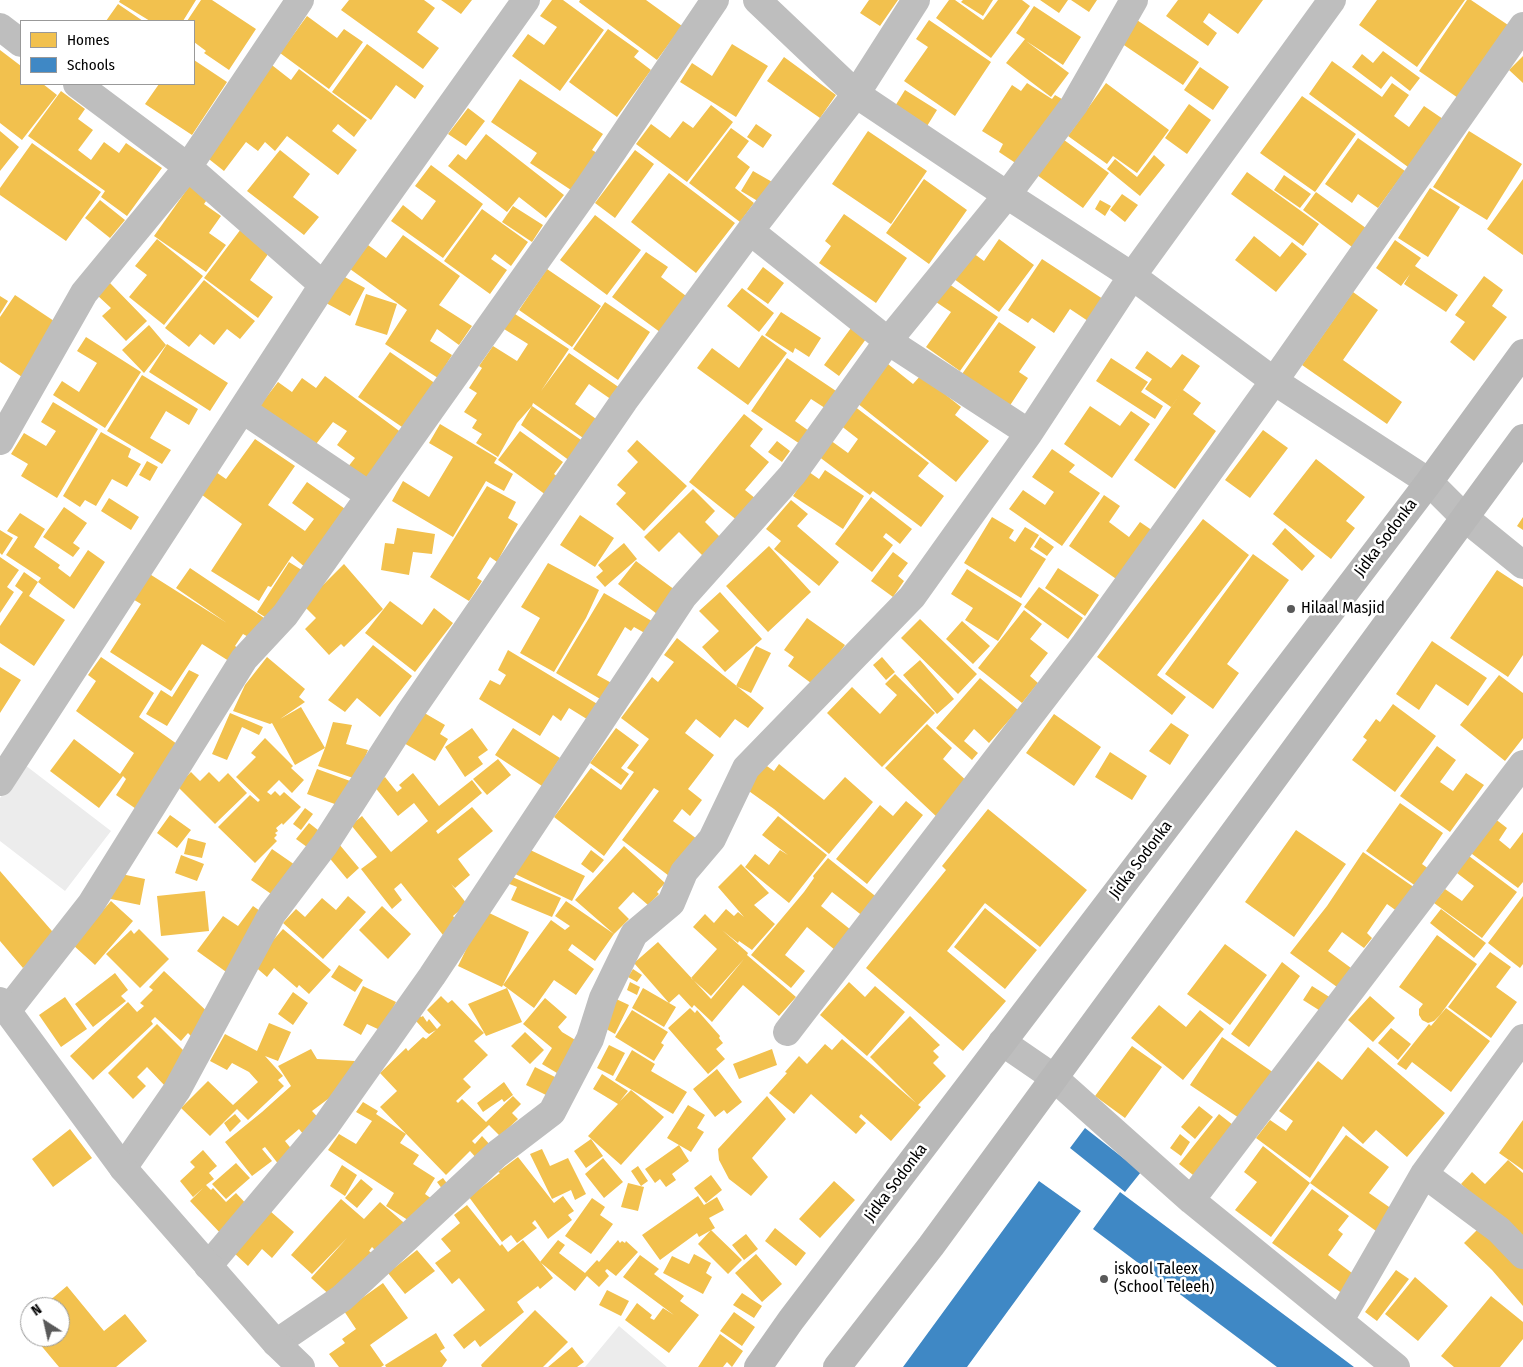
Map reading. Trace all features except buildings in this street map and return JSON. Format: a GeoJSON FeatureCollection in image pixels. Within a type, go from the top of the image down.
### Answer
{"type":"FeatureCollection","features":[{"type":"Feature","properties":{"kind":"main road","name":"Jidka Sodonka"},"geometry":{"type":"LineString","coordinates":[[758,1367],[791,1320],[1429,482],[1523,354]]}},
{"type":"Feature","properties":{"kind":"main road"},"geometry":{"type":"LineString","coordinates":[[837,1367],[932,1246],[1523,438]]}},
{"type":"Feature","properties":{"kind":"street"},"geometry":{"type":"LineString","coordinates":[[0,441],[84,294],[188,167],[300,0]]}},
{"type":"Feature","properties":{"kind":"street"},"geometry":{"type":"LineString","coordinates":[[0,782],[324,285],[526,0]]}},
{"type":"Feature","properties":{"kind":"street"},"geometry":{"type":"LineString","coordinates":[[301,1367],[208,1266],[123,1168],[3,1006],[91,904],[244,659],[285,616],[368,495],[588,188],[715,0]]}},
{"type":"Feature","properties":{"kind":"street"},"geometry":{"type":"LineString","coordinates":[[757,0],[856,94],[1006,195],[1132,276],[1274,381],[1429,482],[1465,518],[1523,565]]}},
{"type":"Feature","properties":{"kind":"street"},"geometry":{"type":"LineString","coordinates":[[123,1168],[178,1090],[272,914],[325,844],[408,715],[624,401],[856,94],[916,0]]}},
{"type":"Feature","properties":{"kind":"street"},"geometry":{"type":"LineString","coordinates":[[208,1266],[325,1127],[432,976],[683,597],[792,475],[888,341],[1006,195],[1074,105],[1134,0]]}},
{"type":"Feature","properties":{"kind":"street"},"geometry":{"type":"LineString","coordinates":[[276,1342],[342,1298],[497,1154],[552,1112],[590,1039],[603,998],[634,934],[671,903],[684,872],[712,839],[746,768],[912,597],[1029,433],[1132,276],[1332,0]]}},
{"type":"Feature","properties":{"kind":"street"},"geometry":{"type":"LineString","coordinates":[[787,1032],[1085,644],[1274,381],[1523,26]]}},
{"type":"Feature","properties":{"kind":"street"},"geometry":{"type":"LineString","coordinates":[[0,27],[20,42]]}},
{"type":"Feature","properties":{"kind":"street"},"geometry":{"type":"LineString","coordinates":[[78,85],[188,167],[324,285]]}},
{"type":"Feature","properties":{"kind":"street"},"geometry":{"type":"LineString","coordinates":[[750,232],[888,341],[1029,433]]}},
{"type":"Feature","properties":{"kind":"street"},"geometry":{"type":"LineString","coordinates":[[244,410],[368,495]]}},
{"type":"Feature","properties":{"kind":"street"},"geometry":{"type":"LineString","coordinates":[[1191,1200],[1514,793],[1523,764]]}},
{"type":"Feature","properties":{"kind":"street"},"geometry":{"type":"LineString","coordinates":[[1340,1320],[1424,1174],[1523,1038]]}},
{"type":"Feature","properties":{"kind":"street"},"geometry":{"type":"LineString","coordinates":[[1002,1042],[1054,1077],[1191,1200],[1396,1367]]}},
{"type":"Feature","properties":{"kind":"street"},"geometry":{"type":"LineString","coordinates":[[1424,1174],[1499,1230],[1523,1255]]}},
{"type":"Feature","properties":{"kind":"shaded area"},"geometry":{"type":"Polygon","coordinates":[[[25,765],[111,831],[65,891],[0,841],[0,798],[25,765]]]}},
{"type":"Feature","properties":{"kind":"shaded area"},"geometry":{"type":"Polygon","coordinates":[[[619,1326],[667,1367],[585,1367],[619,1326]]]}},
{"type":"Feature","properties":{"kind":"place","name":"Hilaal Masjid"},"geometry":{"type":"Point","coordinates":[1291,609]}},
{"type":"Feature","properties":{"kind":"place","name":"iskool Taleex (School Teleeh)"},"geometry":{"type":"Point","coordinates":[1104,1279]}}]}
